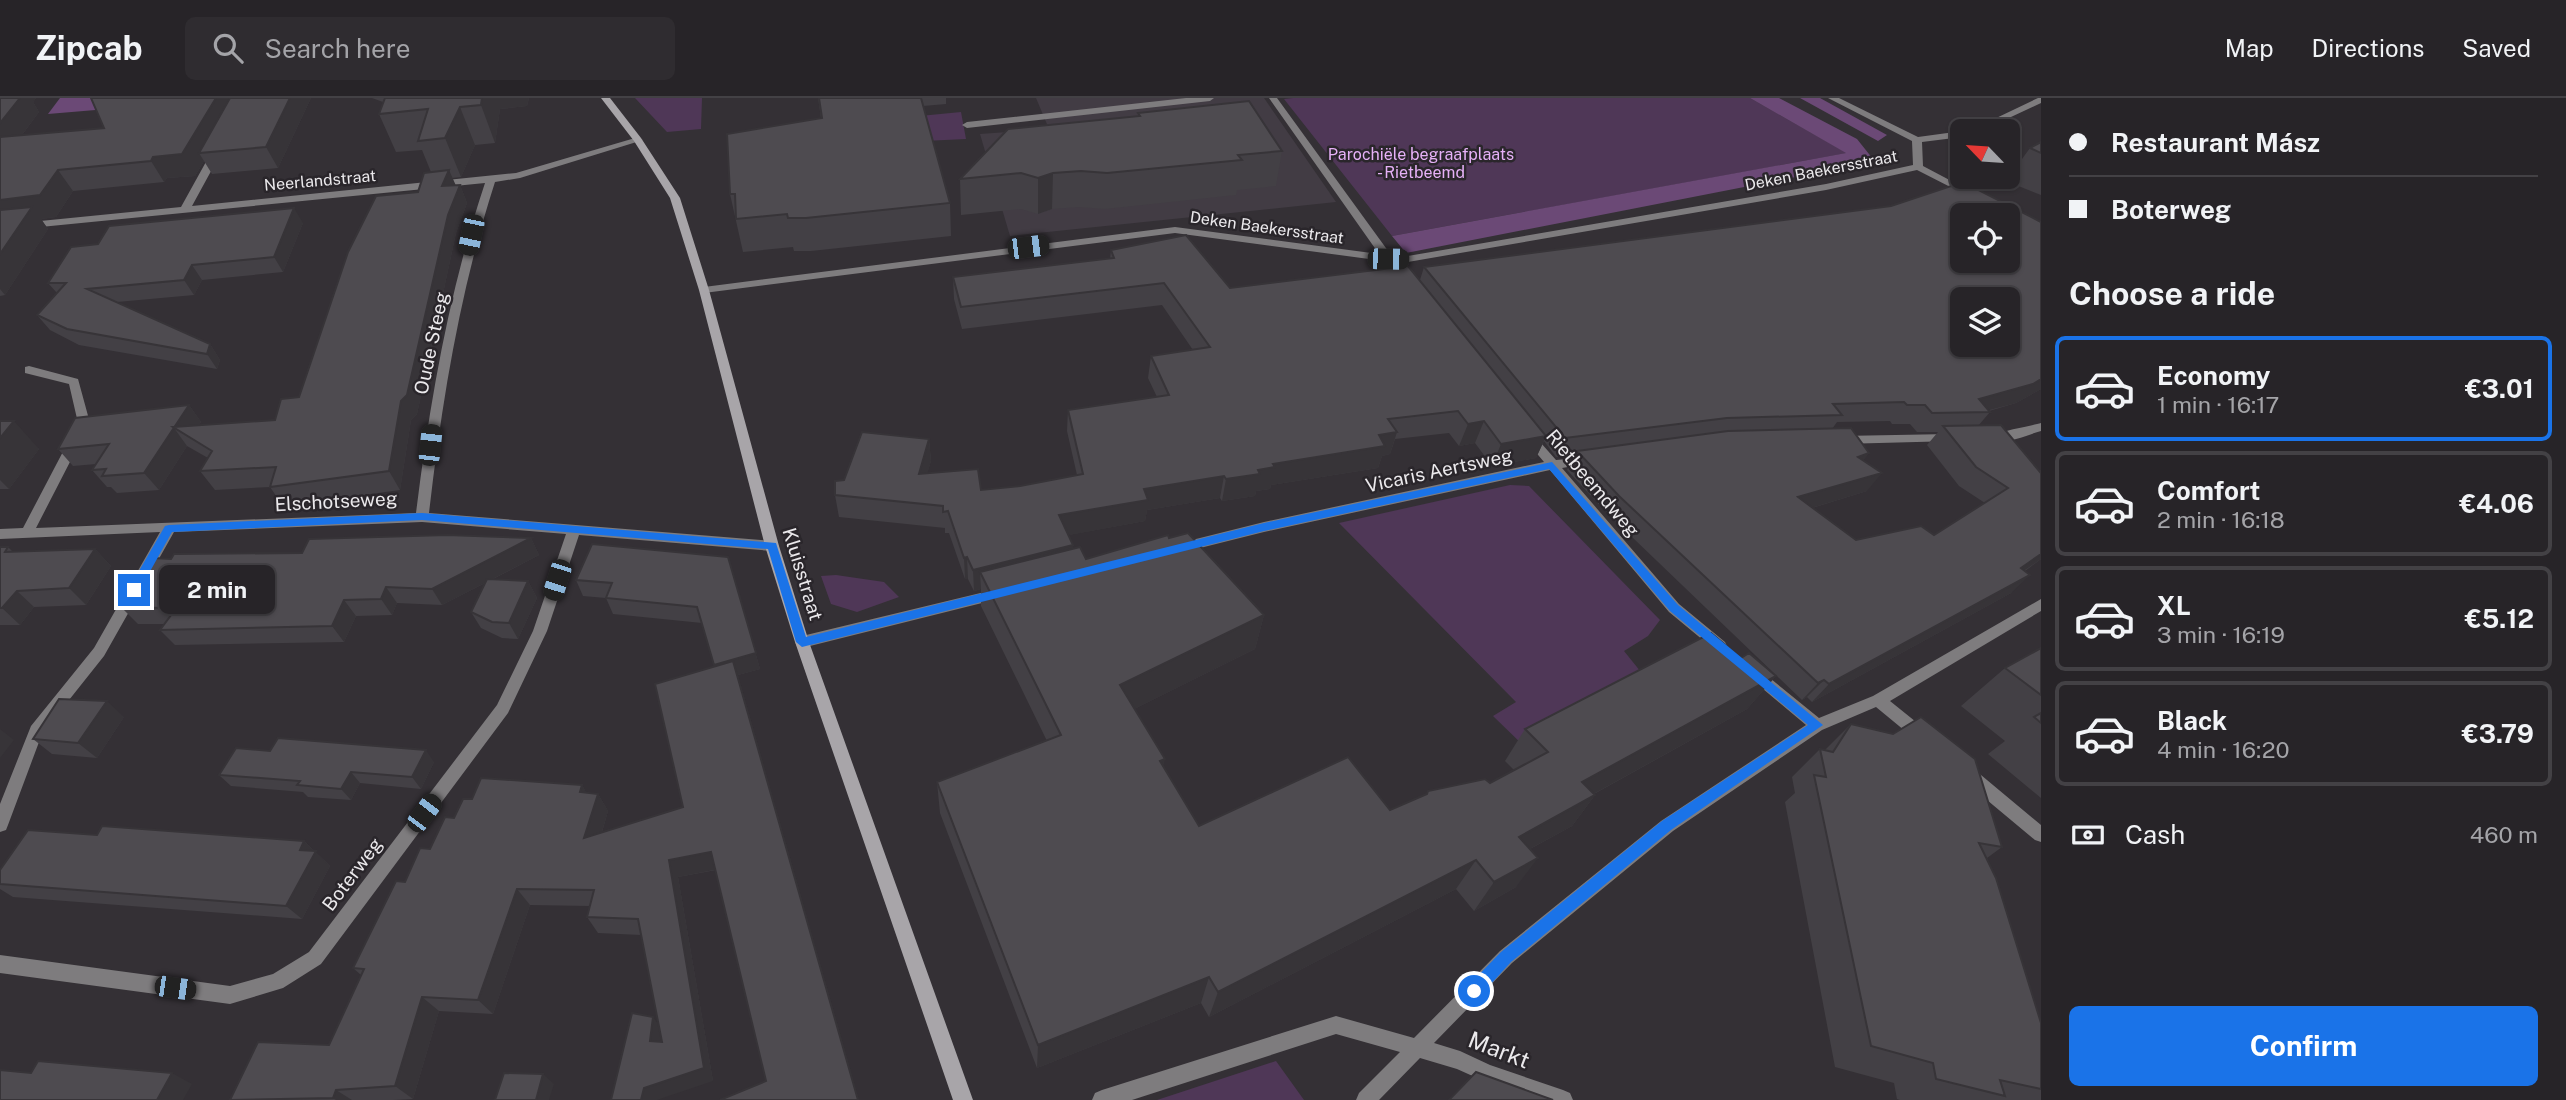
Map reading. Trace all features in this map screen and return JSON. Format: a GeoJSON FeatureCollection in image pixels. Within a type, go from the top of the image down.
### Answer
{"type":"FeatureCollection","features":[{"type":"Feature","properties":{"kind":"street","name":"Kluisstraat"},"geometry":{"type":"LineString","coordinates":[[605,98],[638,140],[675,198],[704,290],[772,546],[802,642],[963,1100]]}},
{"type":"Feature","properties":{"kind":"street"},"geometry":{"type":"LineString","coordinates":[[967,125],[1210,98]]}},
{"type":"Feature","properties":{"kind":"street"},"geometry":{"type":"LineString","coordinates":[[1273,98],[1396,270]]}},
{"type":"Feature","properties":{"kind":"street"},"geometry":{"type":"LineString","coordinates":[[1832,98],[1917,141]]}},
{"type":"Feature","properties":{"kind":"street"},"geometry":{"type":"LineString","coordinates":[[2001,119],[2041,100]]}},
{"type":"Feature","properties":{"kind":"street","name":"Deken Baekersstraat"},"geometry":{"type":"LineString","coordinates":[[704,290],[1175,230],[1402,260],[1826,187],[1918,167],[1917,141],[1950,136]]}},
{"type":"Feature","properties":{"kind":"street","name":"Neerlandstraat"},"geometry":{"type":"LineString","coordinates":[[0,228],[491,180],[517,176],[638,140]]}},
{"type":"Feature","properties":{"kind":"street"},"geometry":{"type":"LineString","coordinates":[[186,208],[219,147]]}},
{"type":"Feature","properties":{"kind":"street"},"geometry":{"type":"LineString","coordinates":[[1918,167],[1980,198]]}},
{"type":"Feature","properties":{"kind":"street","name":"Oude Steeg"},"geometry":{"type":"LineString","coordinates":[[422,517],[435,409],[471,235],[491,180]]}},
{"type":"Feature","properties":{"kind":"street"},"geometry":{"type":"LineString","coordinates":[[27,533],[84,423],[74,382],[29,370]]}},
{"type":"Feature","properties":{"kind":"street","name":"Rietbeemdweg"},"geometry":{"type":"LineString","coordinates":[[1520,425],[1674,608],[1817,725]]}},
{"type":"Feature","properties":{"kind":"street"},"geometry":{"type":"LineString","coordinates":[[1977,438],[2005,437],[2041,427]]}},
{"type":"Feature","properties":{"kind":"street"},"geometry":{"type":"LineString","coordinates":[[1826,441],[1964,438]]}},
{"type":"Feature","properties":{"kind":"street","name":"Vicaris Aertsweg"},"geometry":{"type":"LineString","coordinates":[[1171,550],[1264,527],[1552,465],[1606,458]]}},
{"type":"Feature","properties":{"kind":"street","name":"Elschotseweg"},"geometry":{"type":"LineString","coordinates":[[0,534],[422,517],[772,546]]}},
{"type":"Feature","properties":{"kind":"street"},"geometry":{"type":"LineString","coordinates":[[0,825],[36,731],[99,652],[169,528]]}},
{"type":"Feature","properties":{"kind":"street","name":"Boterweg"},"geometry":{"type":"LineString","coordinates":[[0,964],[230,995],[277,982],[315,958],[503,709],[540,631],[574,529]]}},
{"type":"Feature","properties":{"kind":"street"},"geometry":{"type":"LineString","coordinates":[[802,642],[1011,591]]}},
{"type":"Feature","properties":{"kind":"street"},"geometry":{"type":"LineString","coordinates":[[1366,1100],[1506,957],[1667,825],[1817,725],[1878,699],[2040,606]]}},
{"type":"Feature","properties":{"kind":"street"},"geometry":{"type":"LineString","coordinates":[[1878,699],[1929,742]]}},
{"type":"Feature","properties":{"kind":"street"},"geometry":{"type":"LineString","coordinates":[[1960,767],[2041,835]]}},
{"type":"Feature","properties":{"kind":"street","name":"Markt"},"geometry":{"type":"LineString","coordinates":[[1102,1100],[1336,1025],[1460,1060],[1486,1073],[1563,1100]]}},
{"type":"Feature","properties":{"kind":"shaded area"},"geometry":{"type":"Polygon","coordinates":[[[60,98],[238,98],[48,114],[60,98]]]}},
{"type":"Feature","properties":{"kind":"shaded area"},"geometry":{"type":"Polygon","coordinates":[[[1036,98],[1264,98],[1336,202],[1010,236],[980,134],[1049,129],[1036,98]]]}},
{"type":"Feature","properties":{"kind":"shaded area"},"geometry":{"type":"Polygon","coordinates":[[[1750,98],[1779,98],[1857,139],[1873,159],[1811,174],[1406,253],[1392,236],[1846,153],[1750,98]]]}},
{"type":"Feature","properties":{"kind":"shaded area"},"geometry":{"type":"Polygon","coordinates":[[[1800,98],[1820,98],[1887,135],[1878,141],[1800,98]]]}},
{"type":"Feature","properties":{"kind":"green space"},"geometry":{"type":"Polygon","coordinates":[[[635,98],[702,98],[701,129],[667,132],[635,98]]]}},
{"type":"Feature","properties":{"kind":"green space","name":"Parochiële begraafplaats - Rietbeemd"},"geometry":{"type":"Polygon","coordinates":[[[1750,98],[1847,153],[1392,236],[1284,99],[1750,98]]]}},
{"type":"Feature","properties":{"kind":"green space"},"geometry":{"type":"Polygon","coordinates":[[[961,112],[966,139],[819,146],[817,126],[961,112]]]}},
{"type":"Feature","properties":{"kind":"green space"},"geometry":{"type":"Polygon","coordinates":[[[1510,485],[1529,486],[1660,620],[1648,636],[1624,651],[1649,682],[1526,748],[1493,716],[1516,702],[1339,523],[1510,485]]]}},
{"type":"Feature","properties":{"kind":"green space"},"geometry":{"type":"Polygon","coordinates":[[[836,575],[884,582],[899,597],[857,612],[831,604],[821,576],[836,575]]]}},
{"type":"Feature","properties":{"kind":"green space"},"geometry":{"type":"Polygon","coordinates":[[[1276,1061],[1304,1100],[1157,1100],[1276,1061]]]}},
{"type":"Feature","properties":{"kind":"building"},"geometry":{"type":"Polygon","coordinates":[[[0,98],[20,98],[0,123],[0,98]]]}},
{"type":"Feature","properties":{"kind":"building"},"geometry":{"type":"Polygon","coordinates":[[[91,98],[216,98],[182,154],[153,157],[151,161],[58,170],[40,195],[0,200],[0,137],[104,128],[91,98]]]}},
{"type":"Feature","properties":{"kind":"building"},"geometry":{"type":"Polygon","coordinates":[[[230,98],[290,98],[266,147],[199,153],[230,98]]]}},
{"type":"Feature","properties":{"kind":"building"},"geometry":{"type":"Polygon","coordinates":[[[385,98],[482,98],[481,105],[460,107],[445,138],[418,141],[428,109],[379,114],[385,98]]]}},
{"type":"Feature","properties":{"kind":"building"},"geometry":{"type":"Polygon","coordinates":[[[819,98],[921,98],[950,203],[806,218],[788,218],[787,214],[736,219],[735,194],[730,194],[727,134],[822,118],[819,98]]]}},
{"type":"Feature","properties":{"kind":"building"},"geometry":{"type":"Polygon","coordinates":[[[1249,101],[1282,151],[1238,155],[1242,160],[1107,173],[1053,173],[1038,178],[1021,173],[960,179],[1008,129],[1140,116],[1138,113],[1249,101]]]}},
{"type":"Feature","properties":{"kind":"building"},"geometry":{"type":"Polygon","coordinates":[[[2041,142],[2041,153],[2030,148],[2041,142]]]}},
{"type":"Feature","properties":{"kind":"building"},"geometry":{"type":"Polygon","coordinates":[[[449,170],[442,186],[460,185],[448,215],[407,395],[401,401],[389,471],[270,487],[276,467],[200,471],[212,451],[173,427],[275,420],[281,399],[299,397],[348,252],[376,196],[418,192],[424,173],[449,170]]]}},
{"type":"Feature","properties":{"kind":"building"},"geometry":{"type":"Polygon","coordinates":[[[1950,186],[1950,189],[1977,189],[2004,203],[1950,203],[1950,273],[2020,273],[2020,211],[2041,222],[2041,379],[2033,384],[1979,399],[1990,412],[1932,413],[1925,405],[1907,405],[1904,402],[1833,404],[1842,415],[1727,418],[1565,438],[1424,267],[1891,206],[1950,186]]]}},
{"type":"Feature","properties":{"kind":"building"},"geometry":{"type":"Polygon","coordinates":[[[32,207],[0,254],[0,210],[32,207]]]}},
{"type":"Feature","properties":{"kind":"building"},"geometry":{"type":"Polygon","coordinates":[[[294,208],[274,257],[192,265],[184,280],[87,289],[210,344],[207,354],[67,329],[37,315],[66,283],[48,283],[71,247],[98,244],[109,226],[294,208]]]}},
{"type":"Feature","properties":{"kind":"building"},"geometry":{"type":"Polygon","coordinates":[[[1186,235],[1230,288],[1408,266],[1546,436],[1501,444],[1484,421],[1468,424],[1458,411],[1388,419],[1397,432],[1379,435],[1385,446],[1273,464],[1275,467],[1258,470],[1260,474],[1226,479],[1224,476],[1144,489],[1148,500],[1059,515],[1073,545],[973,570],[967,557],[964,558],[948,511],[943,512],[943,506],[835,495],[835,481],[844,480],[862,432],[929,439],[919,474],[978,469],[981,490],[1083,474],[1068,410],[1169,395],[1151,356],[1210,347],[1164,283],[961,307],[953,277],[1114,258],[1111,250],[1186,235]]]}},
{"type":"Feature","properties":{"kind":"building"},"geometry":{"type":"Polygon","coordinates":[[[189,405],[144,473],[102,476],[106,469],[92,470],[109,444],[58,449],[75,418],[189,405]]]}},
{"type":"Feature","properties":{"kind":"building"},"geometry":{"type":"Polygon","coordinates":[[[0,421],[14,421],[0,438],[0,421]]]}},
{"type":"Feature","properties":{"kind":"building"},"geometry":{"type":"Polygon","coordinates":[[[2001,425],[2041,471],[2041,554],[2021,568],[2030,575],[1829,684],[1824,680],[1818,683],[1619,496],[1577,451],[1728,431],[1851,428],[1869,453],[1858,457],[1882,473],[1798,497],[1856,540],[1921,526],[1934,535],[2008,488],[1976,467],[1943,426],[2001,425]]]}},
{"type":"Feature","properties":{"kind":"building"},"geometry":{"type":"Polygon","coordinates":[[[1188,533],[1264,615],[1120,685],[1165,759],[1160,761],[1199,826],[1348,757],[1390,810],[1427,794],[1428,791],[1485,779],[1490,783],[1548,752],[1525,729],[1711,633],[1741,658],[1749,653],[1776,676],[1582,782],[1595,795],[1519,837],[1538,858],[1494,882],[1476,860],[1218,992],[1209,977],[1038,1045],[937,782],[1061,735],[980,572],[1080,547],[1086,559],[1168,535],[1169,538],[1188,533]]]}},
{"type":"Feature","properties":{"kind":"building"},"geometry":{"type":"Polygon","coordinates":[[[447,535],[531,538],[432,589],[386,587],[381,599],[344,600],[332,626],[160,630],[177,607],[123,609],[153,558],[171,559],[174,554],[302,553],[309,539],[447,535]]]}},
{"type":"Feature","properties":{"kind":"building"},"geometry":{"type":"Polygon","coordinates":[[[592,544],[728,557],[756,653],[714,665],[697,607],[606,598],[612,583],[576,580],[592,544]]]}},
{"type":"Feature","properties":{"kind":"building"},"geometry":{"type":"Polygon","coordinates":[[[0,547],[8,547],[5,552],[95,549],[69,588],[17,591],[0,608],[0,547]]]}},
{"type":"Feature","properties":{"kind":"building"},"geometry":{"type":"Polygon","coordinates":[[[487,579],[528,581],[509,623],[492,622],[471,612],[487,579]]]}},
{"type":"Feature","properties":{"kind":"building"},"geometry":{"type":"Polygon","coordinates":[[[2041,648],[2041,695],[2005,668],[2041,648]]]}},
{"type":"Feature","properties":{"kind":"building"},"geometry":{"type":"Polygon","coordinates":[[[733,661],[858,1100],[720,1100],[766,1081],[711,852],[669,860],[704,1068],[644,1088],[641,1100],[611,1100],[632,1013],[653,1017],[650,1041],[662,1042],[638,919],[587,917],[594,890],[517,889],[478,1000],[422,997],[395,1086],[336,1090],[333,1098],[230,1100],[258,1042],[329,1045],[364,969],[353,968],[396,881],[405,882],[420,848],[430,849],[445,817],[454,818],[463,799],[472,799],[481,778],[582,785],[580,792],[598,794],[584,838],[683,807],[655,684],[733,661]]]}},
{"type":"Feature","properties":{"kind":"building"},"geometry":{"type":"Polygon","coordinates":[[[59,699],[107,701],[78,743],[33,739],[59,699]]]}},
{"type":"Feature","properties":{"kind":"building"},"geometry":{"type":"Polygon","coordinates":[[[2041,713],[2041,723],[2034,717],[2041,713]]]}},
{"type":"Feature","properties":{"kind":"building"},"geometry":{"type":"Polygon","coordinates":[[[1921,717],[1975,759],[2002,847],[1979,843],[1996,878],[2041,1023],[2041,1089],[2000,1080],[2005,1096],[1936,1079],[1933,1063],[1871,1046],[1814,775],[1826,777],[1820,749],[1833,752],[1851,724],[1893,734],[1921,717]]]}},
{"type":"Feature","properties":{"kind":"building"},"geometry":{"type":"Polygon","coordinates":[[[278,738],[426,750],[412,777],[351,772],[341,789],[297,785],[300,781],[219,775],[236,748],[270,751],[278,738]]]}},
{"type":"Feature","properties":{"kind":"building"},"geometry":{"type":"Polygon","coordinates":[[[102,826],[304,841],[300,850],[316,851],[286,906],[0,884],[0,870],[28,830],[97,835],[102,826]]]}},
{"type":"Feature","properties":{"kind":"building"},"geometry":{"type":"Polygon","coordinates":[[[38,1061],[172,1073],[157,1100],[0,1100],[0,1070],[31,1073],[38,1061]]]}},
{"type":"Feature","properties":{"kind":"building"},"geometry":{"type":"Polygon","coordinates":[[[1476,1072],[1553,1100],[1449,1100],[1476,1072]]]}},
{"type":"Feature","properties":{"kind":"building"},"geometry":{"type":"Polygon","coordinates":[[[504,1073],[543,1074],[536,1100],[495,1100],[504,1073]]]}},
{"type":"Feature","properties":{"kind":"route"},"geometry":{"type":"LineString","coordinates":[[134,590],[169,528],[422,517],[772,546],[802,642],[1264,527],[1552,465],[1674,608],[1817,725],[1667,825],[1506,957],[1474,991]]}}]}
